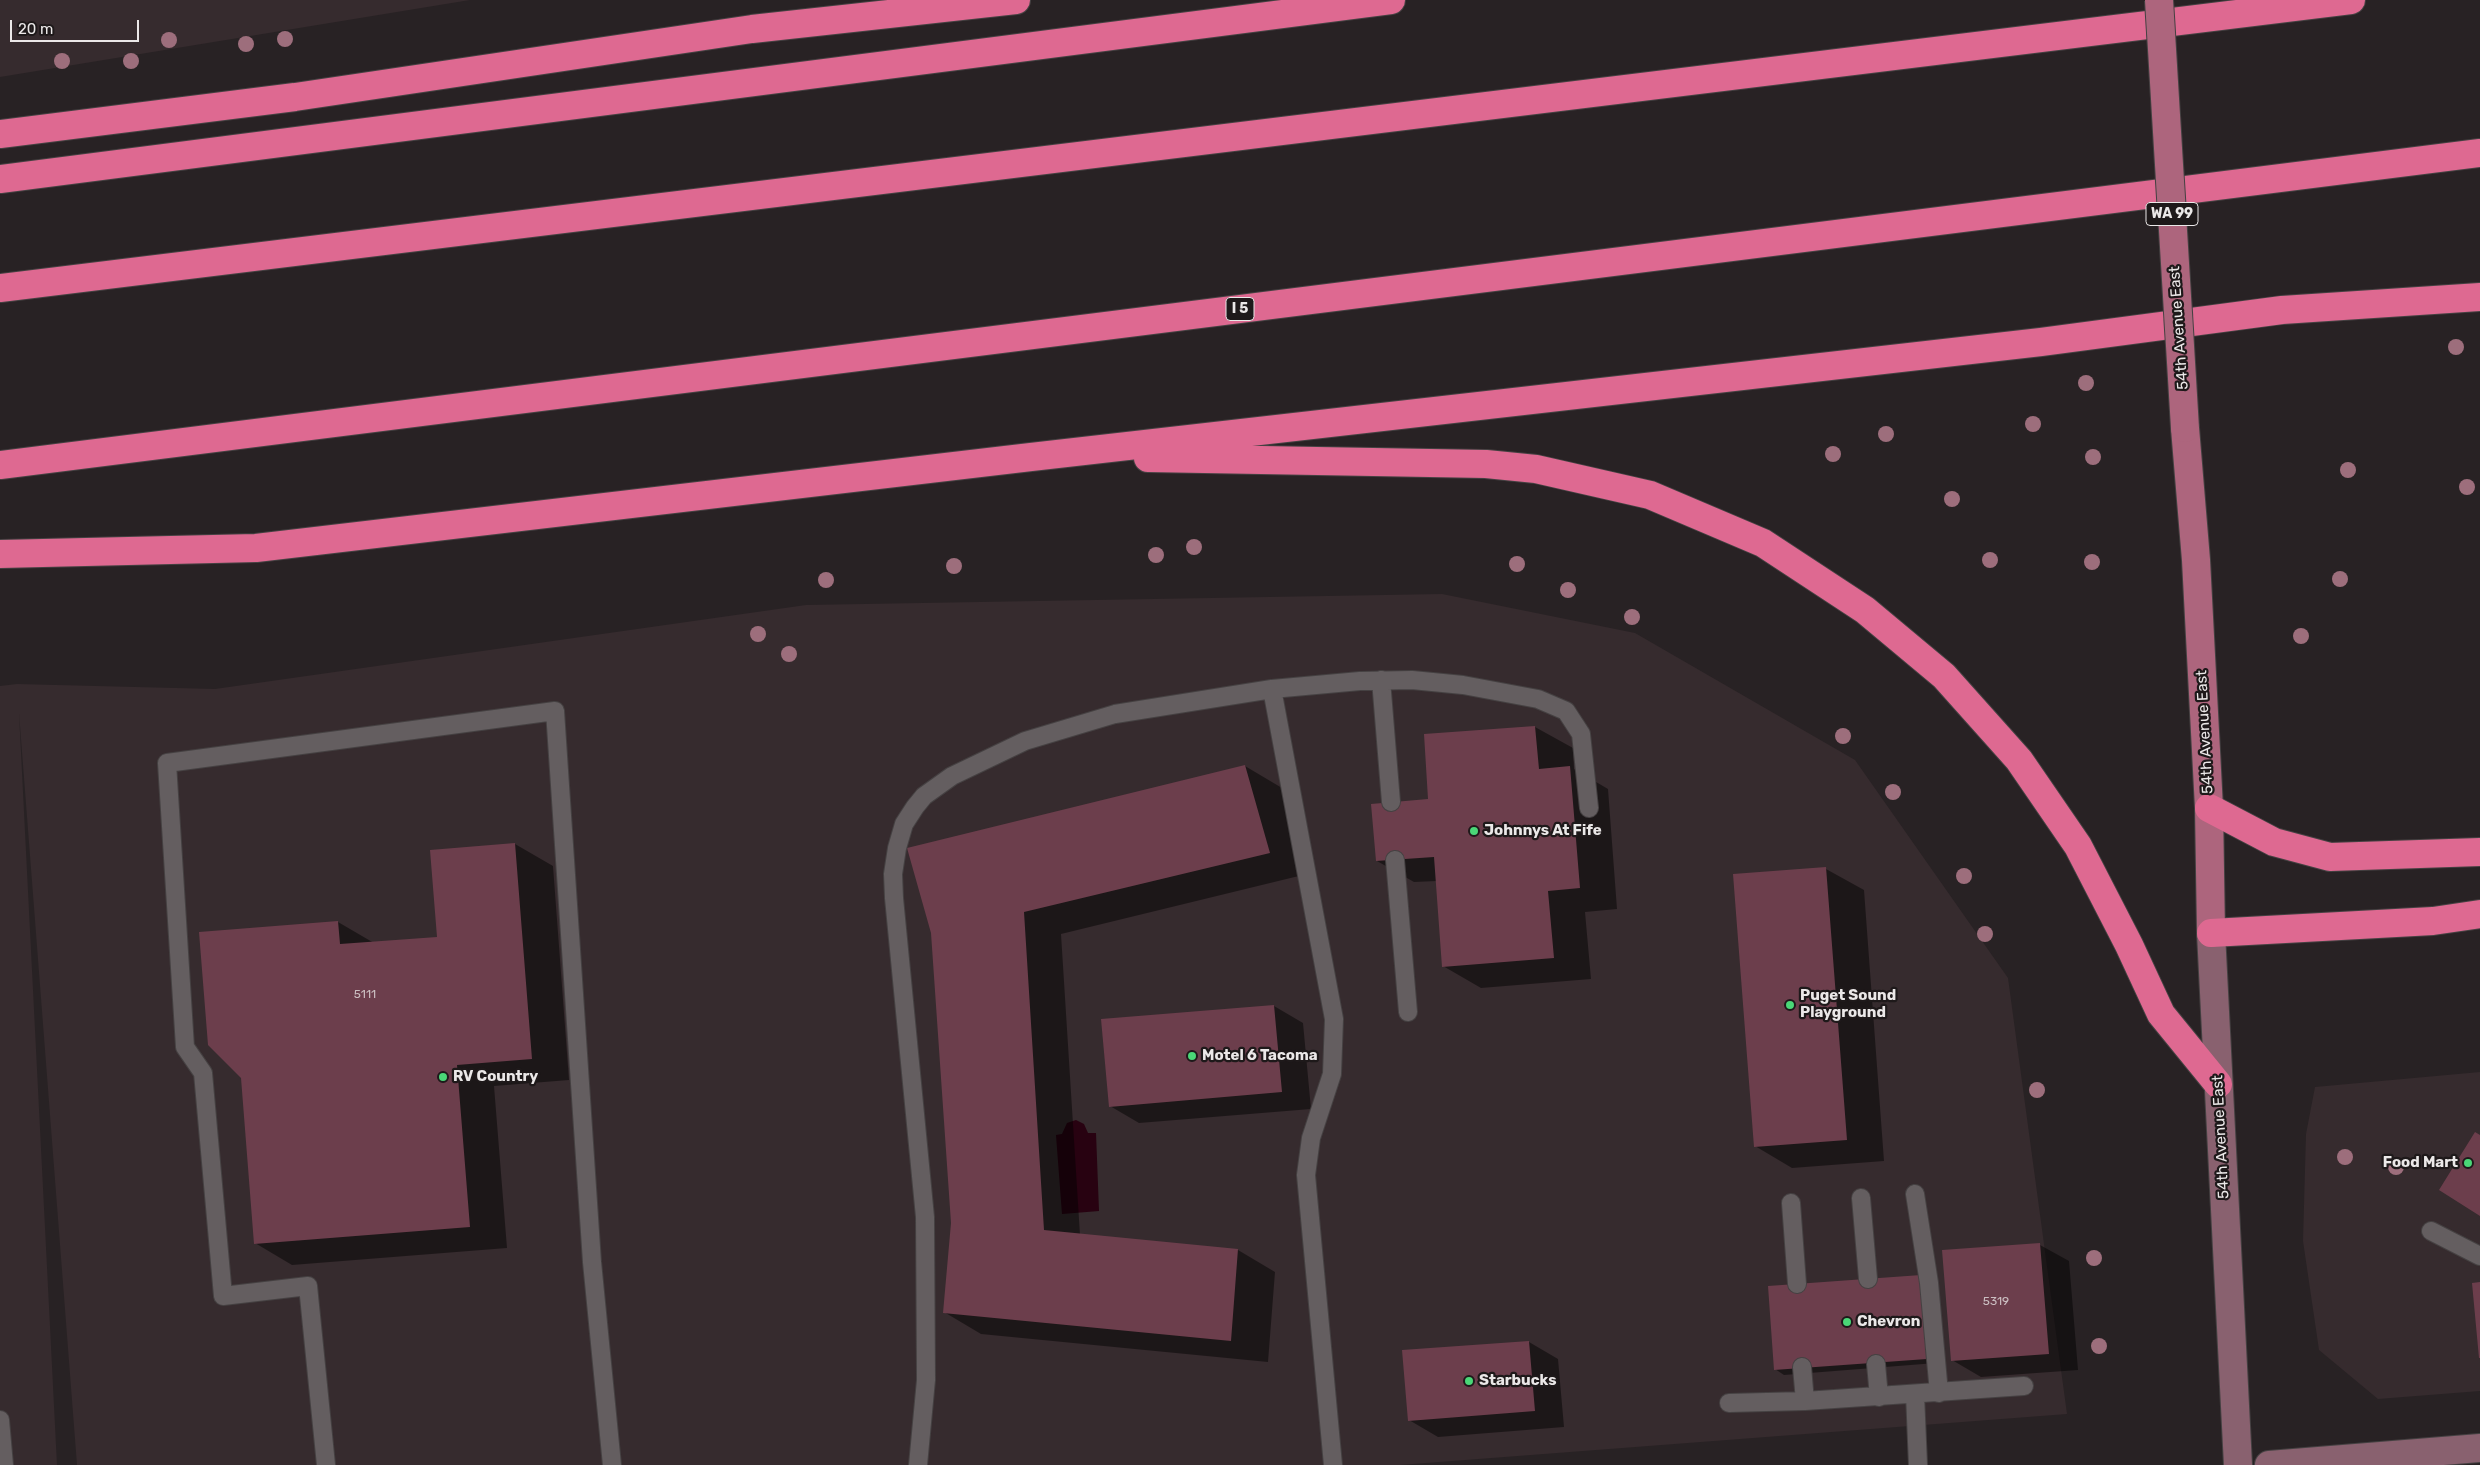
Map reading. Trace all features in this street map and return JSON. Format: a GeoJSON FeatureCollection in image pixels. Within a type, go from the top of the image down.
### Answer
{"type":"FeatureCollection","features":[{"type":"Feature","properties":{"kind":"highway"},"geometry":{"type":"LineString","coordinates":[[0,134],[295,97],[752,29],[1016,0]]}},
{"type":"Feature","properties":{"kind":"highway"},"geometry":{"type":"LineString","coordinates":[[0,179],[1391,0]]}},
{"type":"Feature","properties":{"kind":"highway"},"geometry":{"type":"LineString","coordinates":[[0,288],[2351,0]]}},
{"type":"Feature","properties":{"kind":"highway","name":"I 5"},"geometry":{"type":"LineString","coordinates":[[0,465],[2480,153]]}},
{"type":"Feature","properties":{"kind":"highway"},"geometry":{"type":"LineString","coordinates":[[0,554],[256,548],[1031,456],[2041,342],[2282,310],[2480,297]]}},
{"type":"Feature","properties":{"kind":"highway"},"geometry":{"type":"LineString","coordinates":[[1031,456],[1467,463],[1536,469],[1650,496],[1763,543],[1865,610],[1944,676],[2019,760],[2078,846],[2162,1014],[2218,1084]]}},
{"type":"Feature","properties":{"kind":"highway"},"geometry":{"type":"LineString","coordinates":[[2209,808],[2274,842],[2330,857],[2480,852]]}},
{"type":"Feature","properties":{"kind":"highway"},"geometry":{"type":"LineString","coordinates":[[2211,933],[2433,921],[2480,914]]}},
{"type":"Feature","properties":{"kind":"main road","name":"54th Avenue East"},"geometry":{"type":"LineString","coordinates":[[2159,0],[2185,428],[2196,560],[2209,808],[2211,933],[2218,1084],[2238,1465]]}},
{"type":"Feature","properties":{"kind":"main road"},"geometry":{"type":"LineString","coordinates":[[2269,1465],[2480,1448]]}},
{"type":"Feature","properties":{"kind":"lane"},"geometry":{"type":"LineString","coordinates":[[1380,680],[1391,802]]}},
{"type":"Feature","properties":{"kind":"lane"},"geometry":{"type":"LineString","coordinates":[[918,1465],[926,1404],[926,1226],[894,898],[896,848],[904,824],[914,806],[933,788],[991,756],[1025,741],[1115,714],[1272,689],[1380,680],[1412,680],[1462,685],[1538,699],[1566,711],[1581,734],[1589,808]]}},
{"type":"Feature","properties":{"kind":"lane"},"geometry":{"type":"LineString","coordinates":[[1272,689],[1334,1019],[1332,1074],[1311,1138],[1306,1176],[1333,1465]]}},
{"type":"Feature","properties":{"kind":"lane"},"geometry":{"type":"LineString","coordinates":[[326,1465],[308,1286],[223,1296],[203,1073],[185,1047],[167,763],[555,711],[592,1262],[612,1465]]}},
{"type":"Feature","properties":{"kind":"lane"},"geometry":{"type":"LineString","coordinates":[[1395,860],[1408,1012]]}},
{"type":"Feature","properties":{"kind":"lane"},"geometry":{"type":"LineString","coordinates":[[1915,1194],[1929,1283],[1939,1393]]}},
{"type":"Feature","properties":{"kind":"lane"},"geometry":{"type":"LineString","coordinates":[[1861,1198],[1868,1279]]}},
{"type":"Feature","properties":{"kind":"lane"},"geometry":{"type":"LineString","coordinates":[[1791,1203],[1798,1284]]}},
{"type":"Feature","properties":{"kind":"lane"},"geometry":{"type":"LineString","coordinates":[[2430,1231],[2480,1256]]}},
{"type":"Feature","properties":{"kind":"lane"},"geometry":{"type":"LineString","coordinates":[[1876,1364],[1879,1397]]}},
{"type":"Feature","properties":{"kind":"lane"},"geometry":{"type":"LineString","coordinates":[[1802,1367],[1805,1401]]}},
{"type":"Feature","properties":{"kind":"lane"},"geometry":{"type":"LineString","coordinates":[[1729,1403],[1879,1397],[2024,1386]]}},
{"type":"Feature","properties":{"kind":"lane"},"geometry":{"type":"LineString","coordinates":[[1915,1394],[1918,1465]]}},
{"type":"Feature","properties":{"kind":"lane"},"geometry":{"type":"LineString","coordinates":[[0,1420],[4,1465]]}},
{"type":"Feature","properties":{"kind":"shaded area"},"geometry":{"type":"Polygon","coordinates":[[[0,0],[470,0],[0,77],[0,0]]]}},
{"type":"Feature","properties":{"kind":"shaded area"},"geometry":{"type":"Polygon","coordinates":[[[1442,594],[1635,633],[1855,760],[2008,978],[2067,1414],[1400,1465],[77,1465],[19,713],[57,1465],[0,1465],[0,686],[17,684],[215,689],[806,605],[1442,594]]]}},
{"type":"Feature","properties":{"kind":"shaded area"},"geometry":{"type":"Polygon","coordinates":[[[2480,1072],[2480,1391],[2378,1399],[2319,1350],[2303,1241],[2306,1134],[2315,1087],[2480,1072]]]}},
{"type":"Feature","properties":{"kind":"shaded area"},"geometry":{"type":"Polygon","coordinates":[[[1076,1120],[1084,1124],[1088,1133],[1096,1133],[1099,1211],[1062,1214],[1056,1135],[1062,1134],[1067,1123],[1076,1120]]]}},
{"type":"Feature","properties":{"kind":"building","name":"Johnnys At Fife"},"geometry":{"type":"Polygon","coordinates":[[[1535,726],[1539,769],[1570,766],[1580,888],[1548,891],[1554,958],[1442,967],[1434,857],[1376,861],[1371,804],[1428,799],[1424,734],[1535,726]]]}},
{"type":"Feature","properties":{"kind":"building"},"geometry":{"type":"Polygon","coordinates":[[[1245,765],[1270,853],[1024,912],[1044,1230],[1238,1249],[1231,1341],[943,1313],[951,1223],[931,933],[907,848],[1245,765]]]}},
{"type":"Feature","properties":{"kind":"building"},"geometry":{"type":"Polygon","coordinates":[[[515,843],[532,1059],[457,1065],[470,1227],[254,1244],[241,1078],[208,1045],[199,932],[338,921],[340,944],[437,937],[430,850],[515,843]]]}},
{"type":"Feature","properties":{"kind":"building","name":"Puget Sound Playground"},"geometry":{"type":"Polygon","coordinates":[[[1826,867],[1847,1140],[1754,1147],[1733,874],[1826,867]]]}},
{"type":"Feature","properties":{"kind":"building","name":"Motel 6 Tacoma"},"geometry":{"type":"Polygon","coordinates":[[[1274,1005],[1282,1092],[1109,1107],[1101,1019],[1274,1005]]]}},
{"type":"Feature","properties":{"kind":"building","name":"Food Mart"},"geometry":{"type":"Polygon","coordinates":[[[2475,1132],[2480,1135],[2480,1216],[2439,1190],[2475,1132]]]}},
{"type":"Feature","properties":{"kind":"building"},"geometry":{"type":"Polygon","coordinates":[[[2040,1243],[2049,1354],[1951,1361],[1942,1250],[2040,1243]]]}},
{"type":"Feature","properties":{"kind":"building","name":"Chevron"},"geometry":{"type":"Polygon","coordinates":[[[1921,1275],[1927,1359],[1774,1370],[1768,1286],[1921,1275]]]}},
{"type":"Feature","properties":{"kind":"building"},"geometry":{"type":"Polygon","coordinates":[[[2480,1282],[2480,1358],[2479,1358],[2472,1283],[2480,1282]]]}},
{"type":"Feature","properties":{"kind":"building","name":"Starbucks"},"geometry":{"type":"Polygon","coordinates":[[[1529,1341],[1535,1411],[1408,1421],[1402,1350],[1529,1341]]]}},
{"type":"Feature","properties":{"kind":"place","name":"Johnnys At Fife"},"geometry":{"type":"Point","coordinates":[1474,831]}},
{"type":"Feature","properties":{"kind":"place","name":"Puget Sound Playground"},"geometry":{"type":"Point","coordinates":[1790,1005]}},
{"type":"Feature","properties":{"kind":"place","name":"Motel 6 Tacoma"},"geometry":{"type":"Point","coordinates":[1192,1056]}},
{"type":"Feature","properties":{"kind":"place","name":"RV Country"},"geometry":{"type":"Point","coordinates":[443,1077]}},
{"type":"Feature","properties":{"kind":"place","name":"Food Mart"},"geometry":{"type":"Point","coordinates":[2468,1163]}},
{"type":"Feature","properties":{"kind":"place","name":"Chevron"},"geometry":{"type":"Point","coordinates":[1847,1322]}},
{"type":"Feature","properties":{"kind":"place","name":"Starbucks"},"geometry":{"type":"Point","coordinates":[1469,1381]}}]}
